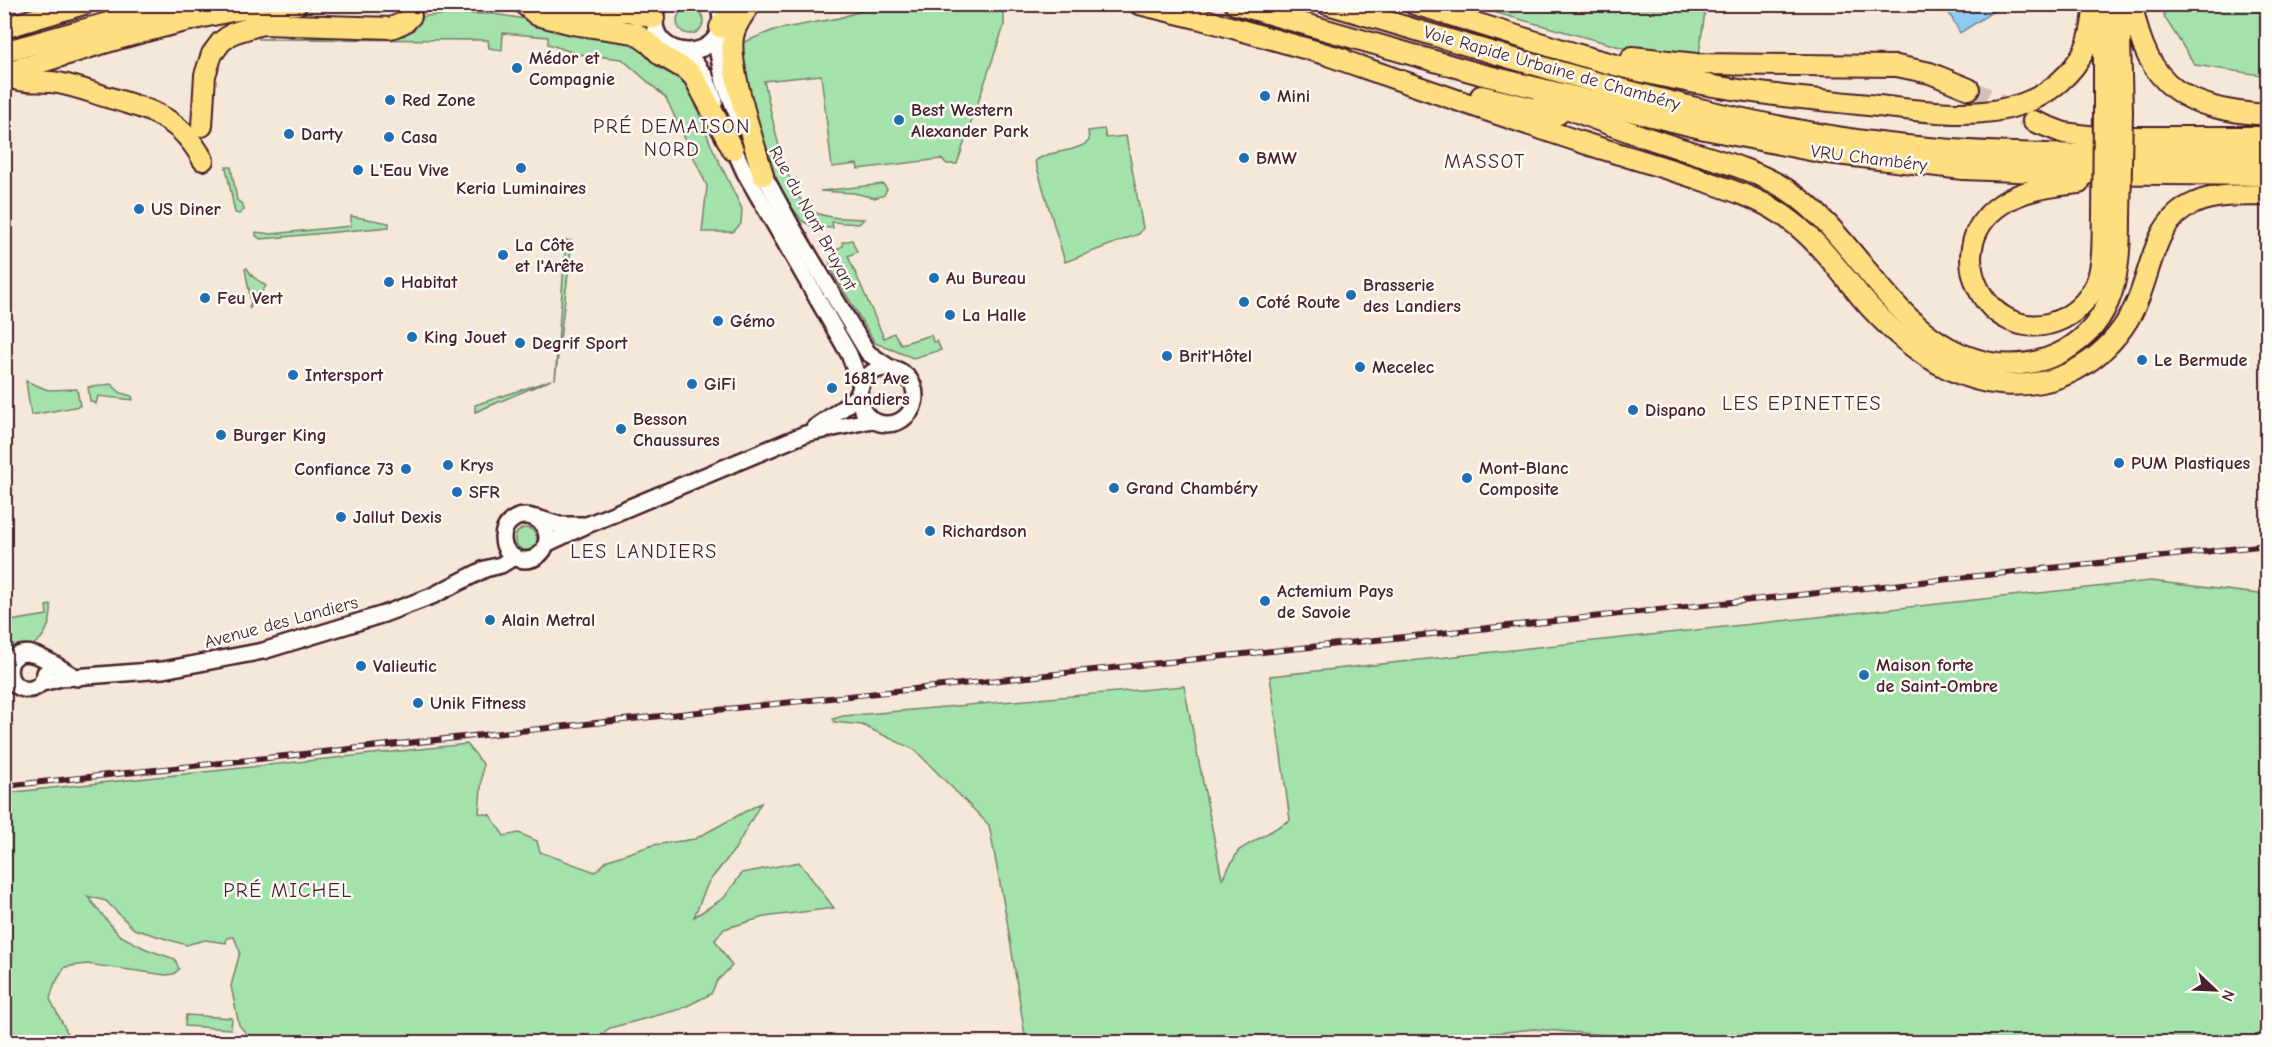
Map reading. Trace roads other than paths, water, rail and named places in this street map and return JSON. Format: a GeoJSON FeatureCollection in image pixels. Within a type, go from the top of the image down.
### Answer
{"type":"FeatureCollection","features":[{"type":"Feature","properties":{"kind":"highway"},"geometry":{"type":"LineString","coordinates":[[4,52],[176,4]]}},
{"type":"Feature","properties":{"kind":"highway"},"geometry":{"type":"LineString","coordinates":[[524,4],[537,15],[573,24],[628,30],[642,37],[661,55],[694,77],[734,150]]}},
{"type":"Feature","properties":{"kind":"highway"},"geometry":{"type":"LineString","coordinates":[[528,4],[564,14],[636,22],[656,17]]}},
{"type":"Feature","properties":{"kind":"highway"},"geometry":{"type":"LineString","coordinates":[[552,4],[587,11],[629,11],[656,17]]}},
{"type":"Feature","properties":{"kind":"highway"},"geometry":{"type":"LineString","coordinates":[[717,33],[736,4]]}},
{"type":"Feature","properties":{"kind":"highway"},"geometry":{"type":"LineString","coordinates":[[751,4],[737,25],[733,54],[763,175]]}},
{"type":"Feature","properties":{"kind":"highway"},"geometry":{"type":"LineString","coordinates":[[1139,4],[1483,97],[1613,127]]}},
{"type":"Feature","properties":{"kind":"highway","name":"Voie Rapide Urbaine de Chambéry"},"geometry":{"type":"LineString","coordinates":[[1235,4],[1480,74]]}},
{"type":"Feature","properties":{"kind":"highway","name":"Voie Rapide Urbaine de Chambéry"},"geometry":{"type":"LineString","coordinates":[[1327,4],[1608,86],[1708,111]]}},
{"type":"Feature","properties":{"kind":"highway"},"geometry":{"type":"LineString","coordinates":[[1414,4],[1610,63],[1667,77],[1729,88],[1929,111],[1980,112],[2022,104],[2056,85],[2072,69],[2085,48],[2091,33],[2095,4]]}},
{"type":"Feature","properties":{"kind":"highway"},"geometry":{"type":"LineString","coordinates":[[2103,4],[2113,111]]}},
{"type":"Feature","properties":{"kind":"highway"},"geometry":{"type":"LineString","coordinates":[[1480,74],[1613,127],[1734,166],[1783,188],[1800,199],[1822,219],[1876,284],[1919,326],[1952,349],[1972,358],[1994,363],[2028,363],[2055,356],[2079,340],[2095,325],[2108,304],[2115,282],[2119,261],[2112,217],[2113,111],[2119,4]]}},
{"type":"Feature","properties":{"kind":"highway"},"geometry":{"type":"LineString","coordinates":[[2132,4],[2143,49],[2151,64],[2169,86],[2199,103],[2217,108],[2268,115]]}},
{"type":"Feature","properties":{"kind":"highway"},"geometry":{"type":"LineString","coordinates":[[4,74],[186,21],[234,10],[290,5]]}},
{"type":"Feature","properties":{"kind":"highway"},"geometry":{"type":"LineString","coordinates":[[4,74],[17,81],[43,81],[79,88],[162,115],[186,134],[206,155],[195,86],[195,74],[202,51],[217,32],[235,20],[290,5]]}},
{"type":"Feature","properties":{"kind":"highway"},"geometry":{"type":"LineString","coordinates":[[4,28],[77,6]]}},
{"type":"Feature","properties":{"kind":"highway"},"geometry":{"type":"LineString","coordinates":[[202,126],[205,75],[212,54],[221,42],[233,33],[262,24],[391,28],[405,22],[411,16]]}},
{"type":"Feature","properties":{"kind":"highway"},"geometry":{"type":"LineString","coordinates":[[1500,30],[1615,54],[1677,63],[1909,67],[1941,76],[1969,89]]}},
{"type":"Feature","properties":{"kind":"highway"},"geometry":{"type":"LineString","coordinates":[[1330,56],[1739,192],[1760,201],[1787,218],[1814,241],[1877,315],[1902,338],[1948,369],[1970,378],[1993,383],[2025,384],[2056,378],[2077,369],[2105,349],[2132,313],[2155,247],[2164,229],[2186,207],[2215,197],[2268,195]]}},
{"type":"Feature","properties":{"kind":"highway","name":"VRU Chambéry"},"geometry":{"type":"LineString","coordinates":[[1480,74],[1705,129],[1821,152],[1963,169],[2268,175]]}},
{"type":"Feature","properties":{"kind":"highway","name":"VRU Chambéry"},"geometry":{"type":"LineString","coordinates":[[1708,111],[1826,135],[1898,144],[2025,153],[2268,155]]}},
{"type":"Feature","properties":{"kind":"highway"},"geometry":{"type":"LineString","coordinates":[[2033,122],[2064,133],[2086,136],[2268,137]]}},
{"type":"Feature","properties":{"kind":"highway"},"geometry":{"type":"LineString","coordinates":[[2112,217],[2096,282],[2090,295],[2073,312],[2048,324],[2021,323],[2002,316],[1983,299],[1974,280],[1971,249],[1980,226],[2000,204],[2024,193],[2048,187],[2150,174]]}},
{"type":"Feature","properties":{"kind":"main road","name":"Rue du Nant Bruyant"},"geometry":{"type":"LineString","coordinates":[[718,4],[720,12],[717,33],[718,60],[731,102],[763,175],[868,353],[890,368]]}},
{"type":"Feature","properties":{"kind":"main road"},"geometry":{"type":"LineString","coordinates":[[656,17],[665,43],[679,51],[702,49],[717,33]]}},
{"type":"Feature","properties":{"kind":"main road","name":"Rue du Nant Bruyant"},"geometry":{"type":"LineString","coordinates":[[687,52],[705,76],[734,150],[849,354],[860,390]]}},
{"type":"Feature","properties":{"kind":"main road"},"geometry":{"type":"LineString","coordinates":[[546,544],[586,525],[805,434],[872,420],[894,422],[908,413],[914,398],[911,382],[899,371],[890,368],[876,370],[864,379],[860,390],[860,404],[872,420]]}},
{"type":"Feature","properties":{"kind":"main road"},"geometry":{"type":"LineString","coordinates":[[805,434],[843,408],[860,390]]}},
{"type":"Feature","properties":{"kind":"main road"},"geometry":{"type":"LineString","coordinates":[[485,569],[495,555],[507,525],[519,516],[531,516],[559,525],[586,525]]}},
{"type":"Feature","properties":{"kind":"main road"},"geometry":{"type":"LineString","coordinates":[[503,536],[506,549],[514,557],[520,560],[538,556],[547,539],[545,528],[531,516]]}},
{"type":"Feature","properties":{"kind":"main road","name":"Avenue des Landiers"},"geometry":{"type":"LineString","coordinates":[[42,682],[163,670],[263,651],[384,614],[432,596],[485,569],[501,566],[514,557]]}},
{"type":"Feature","properties":{"kind":"main road"},"geometry":{"type":"LineString","coordinates":[[39,657],[46,669],[38,687],[27,690],[10,686],[7,667],[12,660],[23,653],[34,654],[77,678]]}},
{"type":"Feature","properties":{"kind":"water"},"geometry":{"type":"Polygon","coordinates":[[[1944,4],[2003,4],[2003,5],[1960,33],[1944,4]]]}},
{"type":"Feature","properties":{"kind":"tunnel"},"geometry":{"type":"LineString","coordinates":[[411,16],[422,4]]}},
{"type":"Feature","properties":{"kind":"tunnel"},"geometry":{"type":"LineString","coordinates":[[1969,89],[2033,121]]}},
{"type":"Feature","properties":{"kind":"railway"},"geometry":{"type":"LineString","coordinates":[[4,786],[2268,545]]}},
{"type":"Feature","properties":{"kind":"place","name":"Médor et Compagnie"},"geometry":{"type":"Point","coordinates":[517,68]}},
{"type":"Feature","properties":{"kind":"place","name":"Mini"},"geometry":{"type":"Point","coordinates":[1265,96]}},
{"type":"Feature","properties":{"kind":"place","name":"Red Zone"},"geometry":{"type":"Point","coordinates":[390,100]}},
{"type":"Feature","properties":{"kind":"place","name":"Best Western Alexander Park"},"geometry":{"type":"Point","coordinates":[899,120]}},
{"type":"Feature","properties":{"kind":"place","name":"Darty"},"geometry":{"type":"Point","coordinates":[289,134]}},
{"type":"Feature","properties":{"kind":"place","name":"Casa"},"geometry":{"type":"Point","coordinates":[389,137]}},
{"type":"Feature","properties":{"kind":"place","name":"BMW"},"geometry":{"type":"Point","coordinates":[1244,158]}},
{"type":"Feature","properties":{"kind":"place","name":"Keria Luminaires"},"geometry":{"type":"Point","coordinates":[521,168]}},
{"type":"Feature","properties":{"kind":"place","name":"L'Eau Vive"},"geometry":{"type":"Point","coordinates":[358,170]}},
{"type":"Feature","properties":{"kind":"place","name":"US Diner"},"geometry":{"type":"Point","coordinates":[139,209]}},
{"type":"Feature","properties":{"kind":"place","name":"La Côte et l'Arête"},"geometry":{"type":"Point","coordinates":[503,255]}},
{"type":"Feature","properties":{"kind":"place","name":"Au Bureau"},"geometry":{"type":"Point","coordinates":[934,278]}},
{"type":"Feature","properties":{"kind":"place","name":"Habitat"},"geometry":{"type":"Point","coordinates":[389,282]}},
{"type":"Feature","properties":{"kind":"place","name":"Brasserie des Landiers"},"geometry":{"type":"Point","coordinates":[1351,295]}},
{"type":"Feature","properties":{"kind":"place","name":"Feu Vert"},"geometry":{"type":"Point","coordinates":[205,298]}},
{"type":"Feature","properties":{"kind":"place","name":"Coté Route"},"geometry":{"type":"Point","coordinates":[1244,302]}},
{"type":"Feature","properties":{"kind":"place","name":"La Halle"},"geometry":{"type":"Point","coordinates":[950,315]}},
{"type":"Feature","properties":{"kind":"place","name":"Gémo"},"geometry":{"type":"Point","coordinates":[718,321]}},
{"type":"Feature","properties":{"kind":"place","name":"King Jouet"},"geometry":{"type":"Point","coordinates":[412,337]}},
{"type":"Feature","properties":{"kind":"place","name":"Degrif Sport"},"geometry":{"type":"Point","coordinates":[520,343]}},
{"type":"Feature","properties":{"kind":"place","name":"Brit'Hôtel"},"geometry":{"type":"Point","coordinates":[1167,356]}},
{"type":"Feature","properties":{"kind":"place","name":"Le Bermude"},"geometry":{"type":"Point","coordinates":[2142,360]}},
{"type":"Feature","properties":{"kind":"place","name":"Mecelec"},"geometry":{"type":"Point","coordinates":[1360,367]}},
{"type":"Feature","properties":{"kind":"place","name":"Intersport"},"geometry":{"type":"Point","coordinates":[293,375]}},
{"type":"Feature","properties":{"kind":"place","name":"GiFi"},"geometry":{"type":"Point","coordinates":[692,384]}},
{"type":"Feature","properties":{"kind":"place","name":"1681 Ave Landiers"},"geometry":{"type":"Point","coordinates":[832,388]}},
{"type":"Feature","properties":{"kind":"place","name":"Dispano"},"geometry":{"type":"Point","coordinates":[1633,410]}},
{"type":"Feature","properties":{"kind":"place","name":"Besson Chaussures"},"geometry":{"type":"Point","coordinates":[621,429]}},
{"type":"Feature","properties":{"kind":"place","name":"Burger King"},"geometry":{"type":"Point","coordinates":[221,435]}},
{"type":"Feature","properties":{"kind":"place","name":"PUM Plastiques"},"geometry":{"type":"Point","coordinates":[2119,463]}},
{"type":"Feature","properties":{"kind":"place","name":"Krys"},"geometry":{"type":"Point","coordinates":[448,465]}},
{"type":"Feature","properties":{"kind":"place","name":"Confiance 73"},"geometry":{"type":"Point","coordinates":[406,469]}},
{"type":"Feature","properties":{"kind":"place","name":"Mont-Blanc Composite"},"geometry":{"type":"Point","coordinates":[1467,478]}},
{"type":"Feature","properties":{"kind":"place","name":"Grand Chambéry"},"geometry":{"type":"Point","coordinates":[1114,488]}},
{"type":"Feature","properties":{"kind":"place","name":"SFR"},"geometry":{"type":"Point","coordinates":[457,492]}},
{"type":"Feature","properties":{"kind":"place","name":"Jallut Dexis"},"geometry":{"type":"Point","coordinates":[341,517]}},
{"type":"Feature","properties":{"kind":"place","name":"Richardson"},"geometry":{"type":"Point","coordinates":[930,531]}},
{"type":"Feature","properties":{"kind":"place","name":"Actemium Pays de Savoie"},"geometry":{"type":"Point","coordinates":[1265,601]}},
{"type":"Feature","properties":{"kind":"place","name":"Alain Metral"},"geometry":{"type":"Point","coordinates":[490,620]}},
{"type":"Feature","properties":{"kind":"place","name":"Valieutic"},"geometry":{"type":"Point","coordinates":[361,666]}},
{"type":"Feature","properties":{"kind":"place","name":"Maison forte de Saint-Ombre"},"geometry":{"type":"Point","coordinates":[1864,675]}},
{"type":"Feature","properties":{"kind":"place","name":"Unik Fitness"},"geometry":{"type":"Point","coordinates":[418,703]}},
{"type":"Feature","properties":{"kind":"district","name":"PRÉ DEMAISON NORD"},"geometry":{"type":"Point","coordinates":[672,138]}},
{"type":"Feature","properties":{"kind":"district","name":"MASSOT"},"geometry":{"type":"Point","coordinates":[1485,161]}},
{"type":"Feature","properties":{"kind":"district","name":"LES EPINETTES"},"geometry":{"type":"Point","coordinates":[1802,403]}},
{"type":"Feature","properties":{"kind":"district","name":"LES LANDIERS"},"geometry":{"type":"Point","coordinates":[644,551]}},
{"type":"Feature","properties":{"kind":"district","name":"PRÉ MICHEL"},"geometry":{"type":"Point","coordinates":[288,890]}}]}
